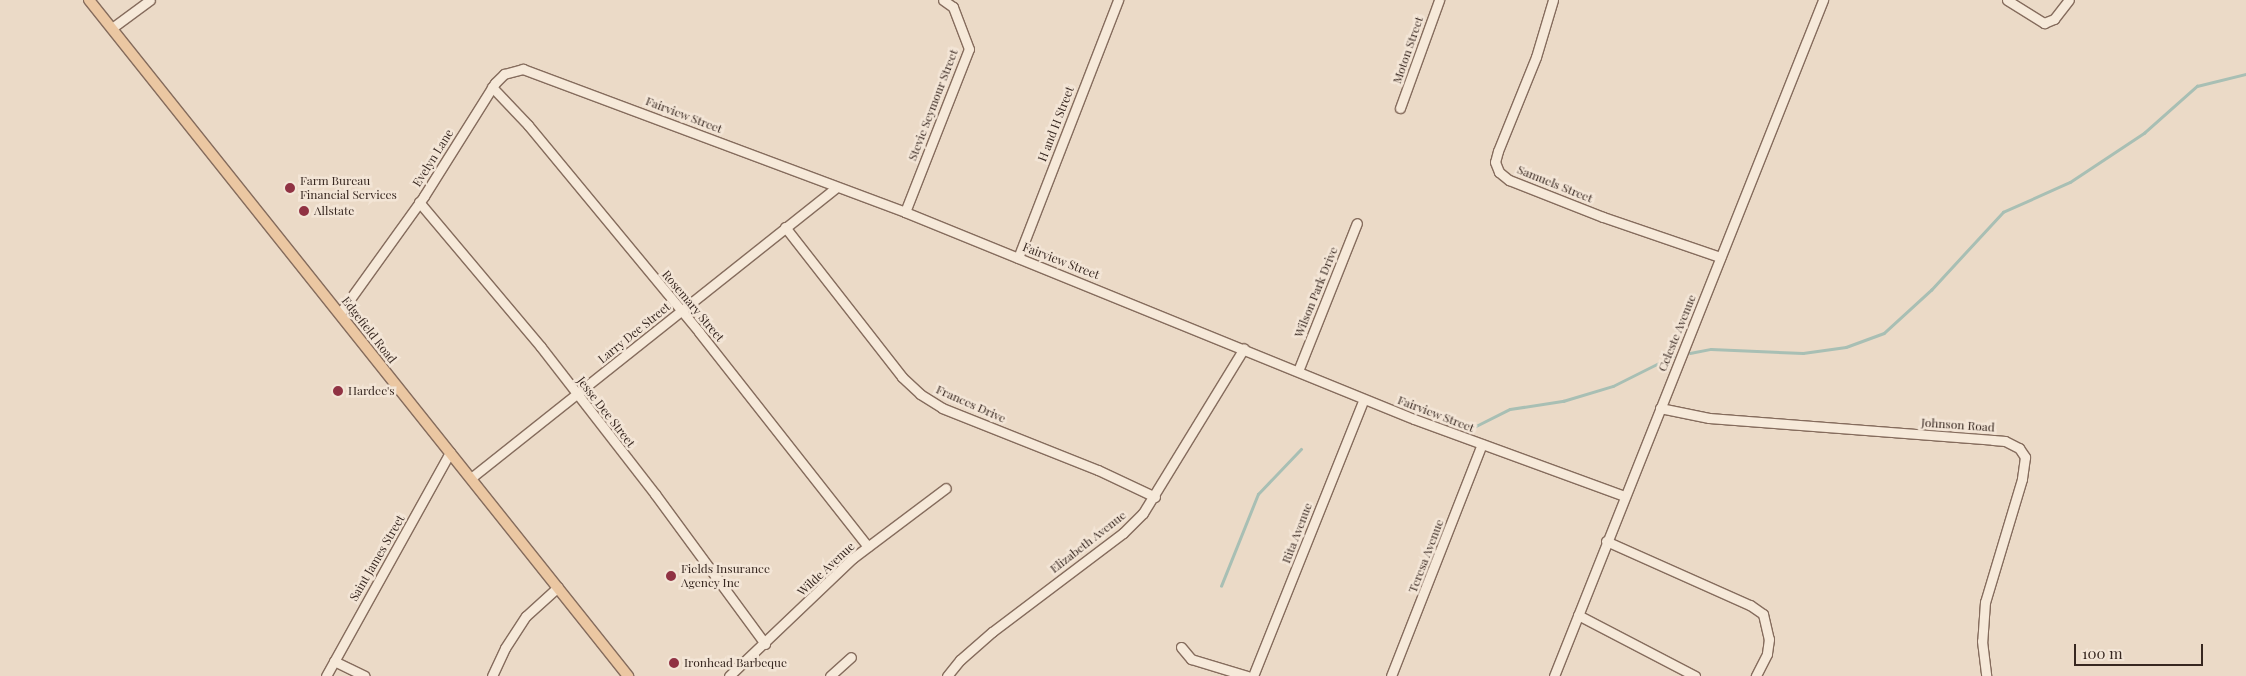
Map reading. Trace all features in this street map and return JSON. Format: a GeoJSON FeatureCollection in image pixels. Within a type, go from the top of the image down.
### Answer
{"type":"FeatureCollection","features":[{"type":"Feature","properties":{"kind":"main road","name":"Edgefield Road"},"geometry":{"type":"LineString","coordinates":[[89,0],[628,676]]}},
{"type":"Feature","properties":{"kind":"street"},"geometry":{"type":"LineString","coordinates":[[112,28],[150,0]]}},
{"type":"Feature","properties":{"kind":"street","name":"Stevie Seymour Street"},"geometry":{"type":"LineString","coordinates":[[905,212],[969,49],[954,3],[943,0]]}},
{"type":"Feature","properties":{"kind":"street","name":"H and H Street"},"geometry":{"type":"LineString","coordinates":[[1018,258],[1118,0]]}},
{"type":"Feature","properties":{"kind":"street","name":"Moton Street"},"geometry":{"type":"LineString","coordinates":[[1400,108],[1438,0]]}},
{"type":"Feature","properties":{"kind":"street","name":"Samuels Street"},"geometry":{"type":"LineString","coordinates":[[1553,0],[1536,57],[1498,151],[1495,162],[1499,172],[1509,180],[1603,217],[1720,257]]}},
{"type":"Feature","properties":{"kind":"street","name":"Celeste Avenue"},"geometry":{"type":"LineString","coordinates":[[1554,676],[1606,541],[1823,0]]}},
{"type":"Feature","properties":{"kind":"street"},"geometry":{"type":"LineString","coordinates":[[2007,0],[2044,23],[2051,22],[2069,0]]}},
{"type":"Feature","properties":{"kind":"street","name":"Fairview Street"},"geometry":{"type":"LineString","coordinates":[[492,87],[510,71],[530,70],[835,188],[905,212],[1244,348],[1364,399],[1624,496]]}},
{"type":"Feature","properties":{"kind":"street","name":"Evelyn Lane"},"geometry":{"type":"LineString","coordinates":[[340,313],[419,202],[492,87]]}},
{"type":"Feature","properties":{"kind":"street","name":"Rosemary Street"},"geometry":{"type":"LineString","coordinates":[[492,87],[682,311],[868,547]]}},
{"type":"Feature","properties":{"kind":"street","name":"Larry Dee Street"},"geometry":{"type":"LineString","coordinates":[[471,478],[835,188]]}},
{"type":"Feature","properties":{"kind":"street","name":"Jesse Dee Street"},"geometry":{"type":"LineString","coordinates":[[419,202],[540,347],[576,396],[655,494],[765,644]]}},
{"type":"Feature","properties":{"kind":"street","name":"Wilson Park Drive"},"geometry":{"type":"LineString","coordinates":[[1298,371],[1357,223]]}},
{"type":"Feature","properties":{"kind":"street","name":"Frances Drive"},"geometry":{"type":"LineString","coordinates":[[785,227],[902,377],[920,394],[942,408],[1098,470],[1155,498]]}},
{"type":"Feature","properties":{"kind":"street","name":"Elizabeth Avenue"},"geometry":{"type":"LineString","coordinates":[[947,676],[960,660],[992,632],[1123,533],[1155,498],[1244,348]]}},
{"type":"Feature","properties":{"kind":"street","name":"Rita Avenue"},"geometry":{"type":"LineString","coordinates":[[1253,676],[1364,399]]}},
{"type":"Feature","properties":{"kind":"street","name":"Johnson Road"},"geometry":{"type":"LineString","coordinates":[[1660,408],[1709,418],[2006,441],[2019,448],[2025,457],[2022,478],[1992,570],[1984,610],[1982,641],[1986,676]]}},
{"type":"Feature","properties":{"kind":"street","name":"Teresa Avenue"},"geometry":{"type":"LineString","coordinates":[[1392,676],[1482,444]]}},
{"type":"Feature","properties":{"kind":"street","name":"Saint James Street"},"geometry":{"type":"LineString","coordinates":[[326,676],[450,452]]}},
{"type":"Feature","properties":{"kind":"street","name":"Wilde Avenue"},"geometry":{"type":"LineString","coordinates":[[729,676],[868,547],[946,488]]}},
{"type":"Feature","properties":{"kind":"street"},"geometry":{"type":"LineString","coordinates":[[1606,541],[1750,605],[1763,614],[1769,639],[1766,654],[1756,676]]}},
{"type":"Feature","properties":{"kind":"street"},"geometry":{"type":"LineString","coordinates":[[492,676],[505,648],[526,616],[558,587]]}},
{"type":"Feature","properties":{"kind":"street"},"geometry":{"type":"LineString","coordinates":[[1578,616],[1695,676]]}},
{"type":"Feature","properties":{"kind":"street"},"geometry":{"type":"LineString","coordinates":[[1181,647],[1191,659],[1247,676]]}},
{"type":"Feature","properties":{"kind":"street"},"geometry":{"type":"LineString","coordinates":[[830,676],[851,657]]}},
{"type":"Feature","properties":{"kind":"street"},"geometry":{"type":"LineString","coordinates":[[334,661],[365,676]]}},
{"type":"Feature","properties":{"kind":"waterway"},"geometry":{"type":"LineString","coordinates":[[1690,353],[1711,349],[1803,353],[1846,347],[1884,333],[1931,290],[2003,212],[2070,182],[2144,133],[2197,86],[2246,74]]}},
{"type":"Feature","properties":{"kind":"waterway"},"geometry":{"type":"LineString","coordinates":[[1472,428],[1510,409],[1563,401],[1613,386],[1673,356]]}},
{"type":"Feature","properties":{"kind":"waterway"},"geometry":{"type":"LineString","coordinates":[[1221,586],[1258,494],[1301,449]]}},
{"type":"Feature","properties":{"kind":"place","name":"Farm Bureau Financial Services"},"geometry":{"type":"Point","coordinates":[290,188]}},
{"type":"Feature","properties":{"kind":"place","name":"Allstate"},"geometry":{"type":"Point","coordinates":[304,211]}},
{"type":"Feature","properties":{"kind":"place","name":"Hardee's"},"geometry":{"type":"Point","coordinates":[338,391]}},
{"type":"Feature","properties":{"kind":"place","name":"Fields Insurance Agency Inc"},"geometry":{"type":"Point","coordinates":[671,576]}},
{"type":"Feature","properties":{"kind":"place","name":"Ironhead Barbeque"},"geometry":{"type":"Point","coordinates":[674,663]}}]}
